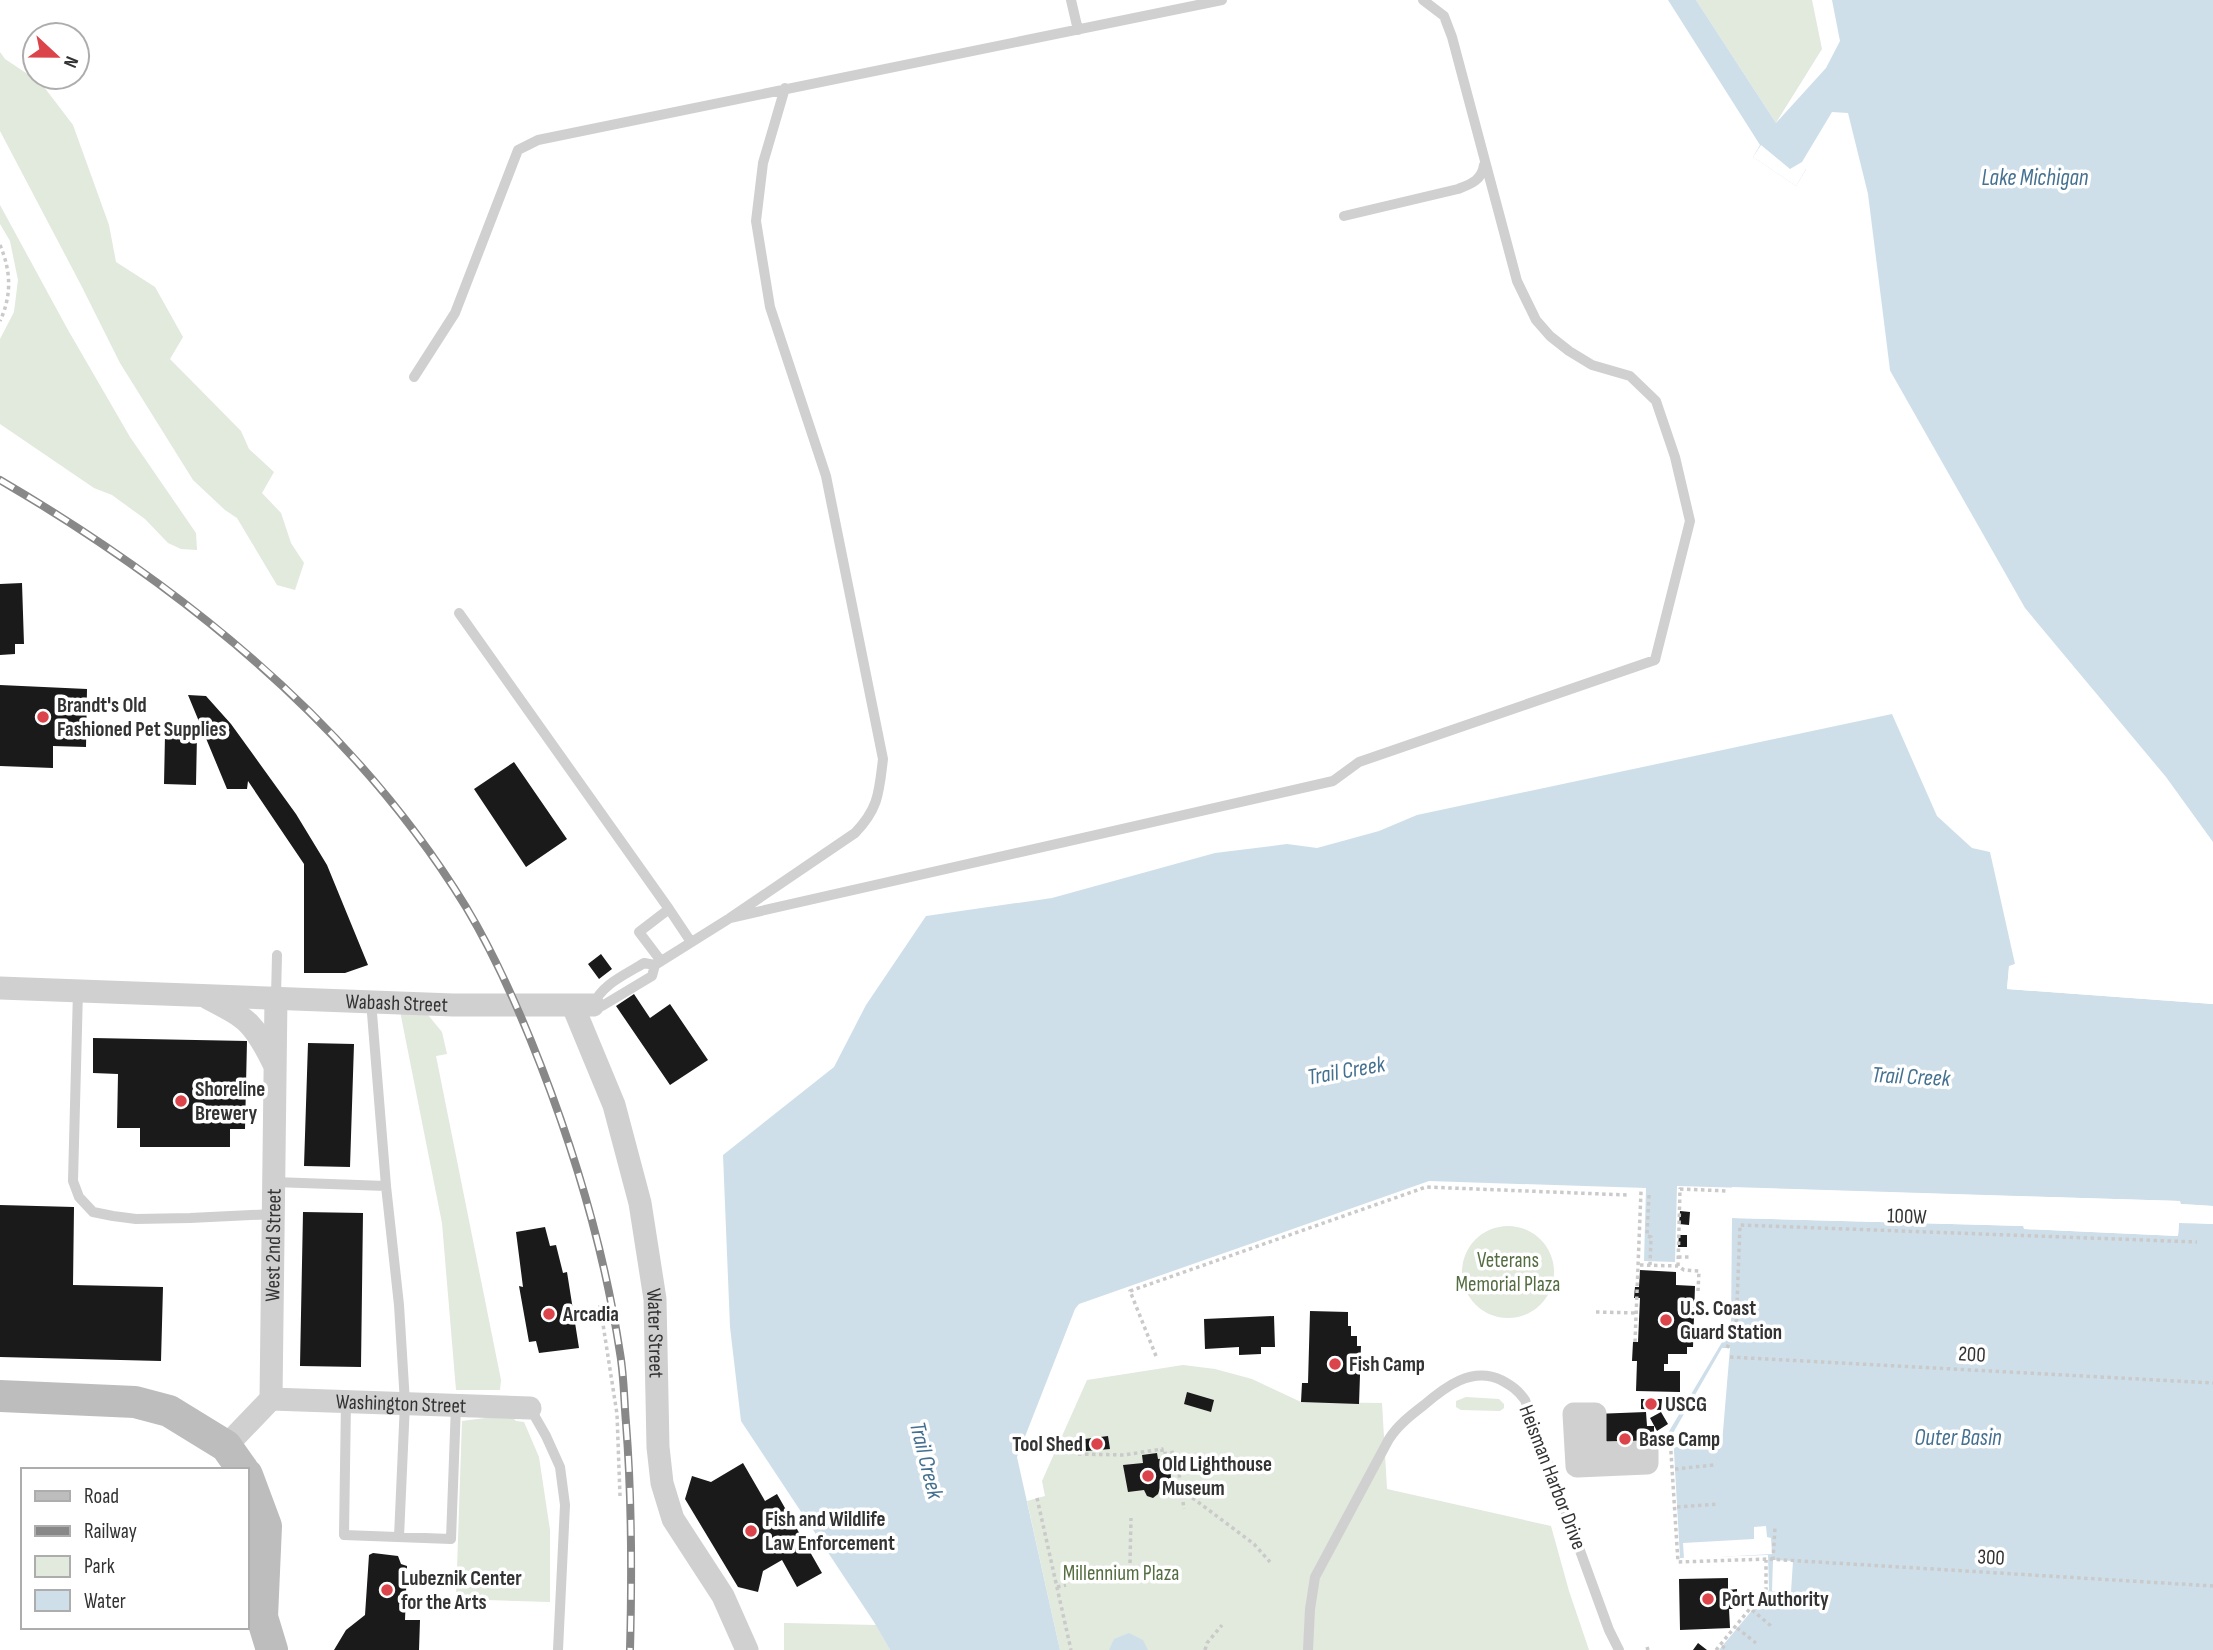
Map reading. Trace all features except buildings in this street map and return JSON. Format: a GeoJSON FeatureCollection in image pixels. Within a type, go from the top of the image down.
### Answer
{"type":"FeatureCollection","features":[{"type":"Feature","properties":{"kind":"street","name":"Wabash Street"},"geometry":{"type":"LineString","coordinates":[[0,988],[371,1001],[583,1005]]}},
{"type":"Feature","properties":{"kind":"street","name":"Wabash Street"},"geometry":{"type":"LineString","coordinates":[[202,995],[252,1024],[274,1063]]}},
{"type":"Feature","properties":{"kind":"street","name":"West 2nd Street"},"geometry":{"type":"LineString","coordinates":[[271,1399],[276,997]]}},
{"type":"Feature","properties":{"kind":"street","name":"Water Street"},"geometry":{"type":"LineString","coordinates":[[583,1005],[614,1105],[640,1203],[655,1299],[658,1447],[662,1483],[673,1519],[723,1596],[747,1650]]}},
{"type":"Feature","properties":{"kind":"street"},"geometry":{"type":"LineString","coordinates":[[0,1396],[135,1402],[169,1411],[234,1458],[271,1399]]}},
{"type":"Feature","properties":{"kind":"street","name":"Washington Street"},"geometry":{"type":"LineString","coordinates":[[271,1399],[530,1408]]}},
{"type":"Feature","properties":{"kind":"street"},"geometry":{"type":"LineString","coordinates":[[248,1478],[266,1526],[262,1650]]}},
{"type":"Feature","properties":{"kind":"street"},"geometry":{"type":"LineString","coordinates":[[262,1617],[272,1650]]}},
{"type":"Feature","properties":{"kind":"lane"},"geometry":{"type":"LineString","coordinates":[[1072,0],[1077,30]]}},
{"type":"Feature","properties":{"kind":"lane"},"geometry":{"type":"LineString","coordinates":[[414,377],[455,313],[518,150],[538,140],[1222,0]]}},
{"type":"Feature","properties":{"kind":"lane"},"geometry":{"type":"LineString","coordinates":[[730,918],[1333,781],[1359,762],[1655,660],[1690,521],[1675,457],[1656,401],[1630,376],[1592,365],[1569,351],[1536,320],[1517,281],[1452,37],[1444,16],[1423,0]]}},
{"type":"Feature","properties":{"kind":"lane"},"geometry":{"type":"LineString","coordinates":[[583,1005],[644,963],[658,963],[730,918],[843,842],[870,817],[880,788],[883,759],[826,476],[770,307],[756,221],[763,163],[785,88]]}},
{"type":"Feature","properties":{"kind":"lane"},"geometry":{"type":"LineString","coordinates":[[1344,216],[1474,183],[1483,173],[1485,162]]}},
{"type":"Feature","properties":{"kind":"lane"},"geometry":{"type":"LineString","coordinates":[[459,613],[691,942]]}},
{"type":"Feature","properties":{"kind":"lane"},"geometry":{"type":"LineString","coordinates":[[658,963],[639,932],[668,909]]}},
{"type":"Feature","properties":{"kind":"lane"},"geometry":{"type":"LineString","coordinates":[[276,997],[277,955]]}},
{"type":"Feature","properties":{"kind":"lane"},"geometry":{"type":"LineString","coordinates":[[78,991],[73,1181],[79,1197],[93,1213],[136,1219],[274,1214]]}},
{"type":"Feature","properties":{"kind":"lane"},"geometry":{"type":"LineString","coordinates":[[371,1001],[399,1305],[405,1403],[399,1537]]}},
{"type":"Feature","properties":{"kind":"lane"},"geometry":{"type":"LineString","coordinates":[[274,1182],[386,1186]]}},
{"type":"Feature","properties":{"kind":"lane","name":"Heisman Harbor Drive"},"geometry":{"type":"LineString","coordinates":[[1308,1650],[1315,1577],[1394,1431],[1441,1391],[1455,1382],[1481,1375],[1494,1377],[1517,1389],[1525,1400],[1609,1630],[1619,1650]]}},
{"type":"Feature","properties":{"kind":"lane"},"geometry":{"type":"LineString","coordinates":[[346,1401],[344,1535],[451,1539],[456,1405]]}},
{"type":"Feature","properties":{"kind":"lane"},"geometry":{"type":"LineString","coordinates":[[530,1408],[560,1467],[565,1505],[558,1650]]}},
{"type":"Feature","properties":{"kind":"path"},"geometry":{"type":"LineString","coordinates":[[0,245],[7,262],[10,281],[8,302],[0,321]]}},
{"type":"Feature","properties":{"kind":"path"},"geometry":{"type":"LineString","coordinates":[[1156,1356],[1130,1291],[1426,1187],[1627,1195]]}},
{"type":"Feature","properties":{"kind":"path"},"geometry":{"type":"LineString","coordinates":[[1678,1266],[1679,1189],[1728,1191]]}},
{"type":"Feature","properties":{"kind":"path"},"geometry":{"type":"LineString","coordinates":[[1636,1342],[1641,1191]]}},
{"type":"Feature","properties":{"kind":"path"},"geometry":{"type":"LineString","coordinates":[[1649,1195],[1647,1237],[1651,1237],[1650,1265]]}},
{"type":"Feature","properties":{"kind":"path","name":"100W"},"geometry":{"type":"LineString","coordinates":[[1727,1348],[1736,1330],[1740,1225],[2197,1242]]}},
{"type":"Feature","properties":{"kind":"path"},"geometry":{"type":"LineString","coordinates":[[1678,1257],[1691,1257]]}},
{"type":"Feature","properties":{"kind":"path"},"geometry":{"type":"LineString","coordinates":[[1640,1265],[1678,1266],[1684,1270],[1699,1271],[1698,1291]]}},
{"type":"Feature","properties":{"kind":"path"},"geometry":{"type":"LineString","coordinates":[[600,1305],[617,1414],[620,1496]]}},
{"type":"Feature","properties":{"kind":"path"},"geometry":{"type":"LineString","coordinates":[[1596,1312],[1636,1313]]}},
{"type":"Feature","properties":{"kind":"path","name":"200"},"geometry":{"type":"LineString","coordinates":[[1730,1357],[2213,1383]]}},
{"type":"Feature","properties":{"kind":"path","name":"300"},"geometry":{"type":"LineString","coordinates":[[1670,1437],[1678,1562],[1769,1559],[2213,1586]]}},
{"type":"Feature","properties":{"kind":"path"},"geometry":{"type":"LineString","coordinates":[[1078,1454],[1124,1455],[1162,1449],[1160,1454],[1176,1452],[1184,1509]]}},
{"type":"Feature","properties":{"kind":"path"},"geometry":{"type":"LineString","coordinates":[[1675,1469],[1714,1465]]}},
{"type":"Feature","properties":{"kind":"path"},"geometry":{"type":"LineString","coordinates":[[1160,1492],[1182,1490],[1254,1544],[1270,1562]]}},
{"type":"Feature","properties":{"kind":"path"},"geometry":{"type":"LineString","coordinates":[[1037,1499],[1071,1650]]}},
{"type":"Feature","properties":{"kind":"path"},"geometry":{"type":"LineString","coordinates":[[1677,1507],[1719,1504]]}},
{"type":"Feature","properties":{"kind":"path"},"geometry":{"type":"LineString","coordinates":[[1130,1563],[1132,1518]]}},
{"type":"Feature","properties":{"kind":"path"},"geometry":{"type":"LineString","coordinates":[[1716,1650],[1766,1589],[1775,1527]]}},
{"type":"Feature","properties":{"kind":"path"},"geometry":{"type":"LineString","coordinates":[[1057,1587],[1066,1585]]}},
{"type":"Feature","properties":{"kind":"path"},"geometry":{"type":"LineString","coordinates":[[1752,1610],[1771,1626]]}},
{"type":"Feature","properties":{"kind":"path"},"geometry":{"type":"LineString","coordinates":[[1205,1650],[1207,1643],[1222,1625]]}},
{"type":"Feature","properties":{"kind":"path"},"geometry":{"type":"LineString","coordinates":[[1737,1628],[1756,1643]]}},
{"type":"Feature","properties":{"kind":"path"},"geometry":{"type":"LineString","coordinates":[[1722,1646],[1727,1650]]}},
{"type":"Feature","properties":{"kind":"green space"},"geometry":{"type":"Polygon","coordinates":[[[1696,0],[1812,0],[1822,49],[1776,123],[1696,0]]]}},
{"type":"Feature","properties":{"kind":"green space"},"geometry":{"type":"Polygon","coordinates":[[[0,52],[5,59],[21,70],[21,91],[47,91],[73,125],[109,225],[116,262],[155,287],[183,337],[170,359],[241,431],[249,449],[274,472],[262,493],[281,513],[291,543],[304,563],[295,590],[277,585],[237,518],[193,480],[120,363],[0,131],[0,52]]]}},
{"type":"Feature","properties":{"kind":"green space"},"geometry":{"type":"Polygon","coordinates":[[[0,205],[130,437],[196,533],[197,550],[181,549],[168,543],[145,519],[112,495],[94,488],[0,424],[0,339],[14,312],[18,280],[10,241],[0,224],[0,205]]]}},
{"type":"Feature","properties":{"kind":"green space"},"geometry":{"type":"Polygon","coordinates":[[[400,1011],[428,1015],[442,1032],[447,1054],[436,1056],[501,1380],[500,1390],[456,1390],[442,1223],[400,1011]]]}},
{"type":"Feature","properties":{"kind":"green space","name":"Veterans Memorial Plaza"},"geometry":{"type":"Polygon","coordinates":[[[1508,1226],[1525,1230],[1540,1240],[1550,1255],[1554,1272],[1550,1289],[1540,1304],[1525,1314],[1508,1318],[1491,1314],[1476,1304],[1466,1289],[1462,1272],[1466,1255],[1476,1240],[1491,1230],[1508,1226]]]}},
{"type":"Feature","properties":{"kind":"green space","name":"Millennium Plaza"},"geometry":{"type":"Polygon","coordinates":[[[1183,1365],[1215,1369],[1252,1379],[1301,1402],[1382,1403],[1387,1489],[1551,1526],[1589,1650],[1060,1650],[1027,1501],[1045,1496],[1042,1481],[1087,1380],[1183,1365]]]}},
{"type":"Feature","properties":{"kind":"green space"},"geometry":{"type":"Polygon","coordinates":[[[1466,1397],[1499,1399],[1504,1408],[1500,1411],[1461,1410],[1456,1407],[1456,1401],[1466,1397]]]}},
{"type":"Feature","properties":{"kind":"green space"},"geometry":{"type":"Polygon","coordinates":[[[512,1417],[516,1421],[524,1422],[539,1457],[550,1530],[550,1602],[456,1599],[462,1421],[512,1417]]]}},
{"type":"Feature","properties":{"kind":"green space"},"geometry":{"type":"Polygon","coordinates":[[[784,1623],[876,1625],[890,1650],[784,1650],[784,1623]]]}},
{"type":"Feature","properties":{"kind":"water","name":"Lake Michigan"},"geometry":{"type":"Polygon","coordinates":[[[1668,0],[1696,0],[1776,123],[1829,46],[1820,0],[2213,0],[2213,842],[2166,777],[2025,608],[1888,367],[1847,126],[1836,120],[1796,186],[1753,157],[1760,145],[1668,0]]]}},
{"type":"Feature","properties":{"kind":"water","name":"Trail Creek"},"geometry":{"type":"Polygon","coordinates":[[[1892,714],[1937,816],[1972,848],[1990,852],[2015,964],[2009,967],[2007,989],[2213,1004],[2213,1206],[2180,1204],[2180,1201],[1677,1186],[1675,1262],[1644,1261],[1646,1188],[1429,1181],[1079,1304],[1017,1457],[1060,1650],[890,1650],[741,1421],[730,1327],[723,1155],[834,1067],[866,1005],[926,916],[1052,898],[1215,853],[1287,844],[1317,848],[1379,831],[1417,815],[1892,714]]]}},
{"type":"Feature","properties":{"kind":"water","name":"Outer Basin"},"geometry":{"type":"Polygon","coordinates":[[[1732,1218],[2024,1226],[2024,1229],[2178,1236],[2179,1222],[2213,1224],[2213,1650],[1719,1650],[1769,1590],[1768,1555],[1680,1558],[1673,1434],[1668,1433],[1731,1327],[1732,1218]]]}},
{"type":"Feature","properties":{"kind":"water"},"geometry":{"type":"Polygon","coordinates":[[[1129,1633],[1143,1640],[1148,1650],[1109,1650],[1114,1639],[1129,1633]]]}},
{"type":"Feature","properties":{"kind":"pier"},"geometry":{"type":"Polygon","coordinates":[[[1816,0],[1832,0],[1840,41],[1826,68],[1776,123],[1825,46],[1816,0]]]}},
{"type":"Feature","properties":{"kind":"pier"},"geometry":{"type":"Polygon","coordinates":[[[1832,112],[1848,113],[1868,194],[1891,378],[1885,367],[1844,128],[1837,125],[1810,170],[1806,169],[1796,186],[1753,157],[1761,145],[1790,169],[1802,162],[1832,112]]]}},
{"type":"Feature","properties":{"kind":"pier"},"geometry":{"type":"Polygon","coordinates":[[[2018,965],[2012,969],[2011,985],[2213,1001],[2213,1004],[2007,989],[2009,966],[2018,965]]]}},
{"type":"Feature","properties":{"kind":"pier"},"geometry":{"type":"Polygon","coordinates":[[[1732,1187],[2180,1201],[2181,1204],[2213,1206],[2213,1209],[2180,1208],[2177,1205],[1732,1191],[1732,1187]]]}},
{"type":"Feature","properties":{"kind":"pier"},"geometry":{"type":"Polygon","coordinates":[[[1732,1215],[2024,1222],[2027,1226],[2175,1232],[2175,1222],[2178,1219],[2213,1221],[2213,1224],[2179,1223],[2178,1236],[2024,1229],[2023,1226],[1732,1218],[1732,1215]]]}},
{"type":"Feature","properties":{"kind":"pier"},"geometry":{"type":"Polygon","coordinates":[[[1722,1348],[1730,1348],[1722,1443],[1674,1447],[1673,1433],[1722,1348]]]}},
{"type":"Feature","properties":{"kind":"pier"},"geometry":{"type":"Polygon","coordinates":[[[1766,1526],[1767,1537],[1771,1538],[1772,1554],[1684,1559],[1683,1543],[1754,1539],[1754,1527],[1766,1526]]]}},
{"type":"Feature","properties":{"kind":"pier"},"geometry":{"type":"Polygon","coordinates":[[[1773,1560],[1793,1561],[1791,1592],[1772,1591],[1773,1560]]]}},
{"type":"Feature","properties":{"kind":"railway"},"geometry":{"type":"LineString","coordinates":[[0,480],[134,566],[198,614],[260,665],[318,720],[372,778],[421,841],[466,907],[487,945],[525,1025],[554,1101],[588,1207],[614,1316],[621,1362],[628,1451],[631,1536],[630,1650]]}},
{"type":"Feature","properties":{"kind":"place","name":"Brandt's Old Fashioned Pet Supplies"},"geometry":{"type":"Point","coordinates":[43,717]}},
{"type":"Feature","properties":{"kind":"place","name":"Shoreline Brewery"},"geometry":{"type":"Point","coordinates":[181,1101]}},
{"type":"Feature","properties":{"kind":"place","name":"Arcadia"},"geometry":{"type":"Point","coordinates":[549,1314]}},
{"type":"Feature","properties":{"kind":"place","name":"U.S. Coast Guard Station"},"geometry":{"type":"Point","coordinates":[1666,1320]}},
{"type":"Feature","properties":{"kind":"place","name":"Fish Camp"},"geometry":{"type":"Point","coordinates":[1335,1364]}},
{"type":"Feature","properties":{"kind":"place","name":"USCG"},"geometry":{"type":"Point","coordinates":[1651,1404]}},
{"type":"Feature","properties":{"kind":"place","name":"Base Camp"},"geometry":{"type":"Point","coordinates":[1625,1439]}},
{"type":"Feature","properties":{"kind":"place","name":"Tool Shed"},"geometry":{"type":"Point","coordinates":[1097,1444]}},
{"type":"Feature","properties":{"kind":"place","name":"Old Lighthouse Museum"},"geometry":{"type":"Point","coordinates":[1148,1476]}},
{"type":"Feature","properties":{"kind":"place","name":"Fish and Wildlife Law Enforcement"},"geometry":{"type":"Point","coordinates":[751,1531]}},
{"type":"Feature","properties":{"kind":"place","name":"Lubeznik Center for the Arts"},"geometry":{"type":"Point","coordinates":[387,1590]}},
{"type":"Feature","properties":{"kind":"place","name":"Port Authority"},"geometry":{"type":"Point","coordinates":[1708,1599]}}]}
